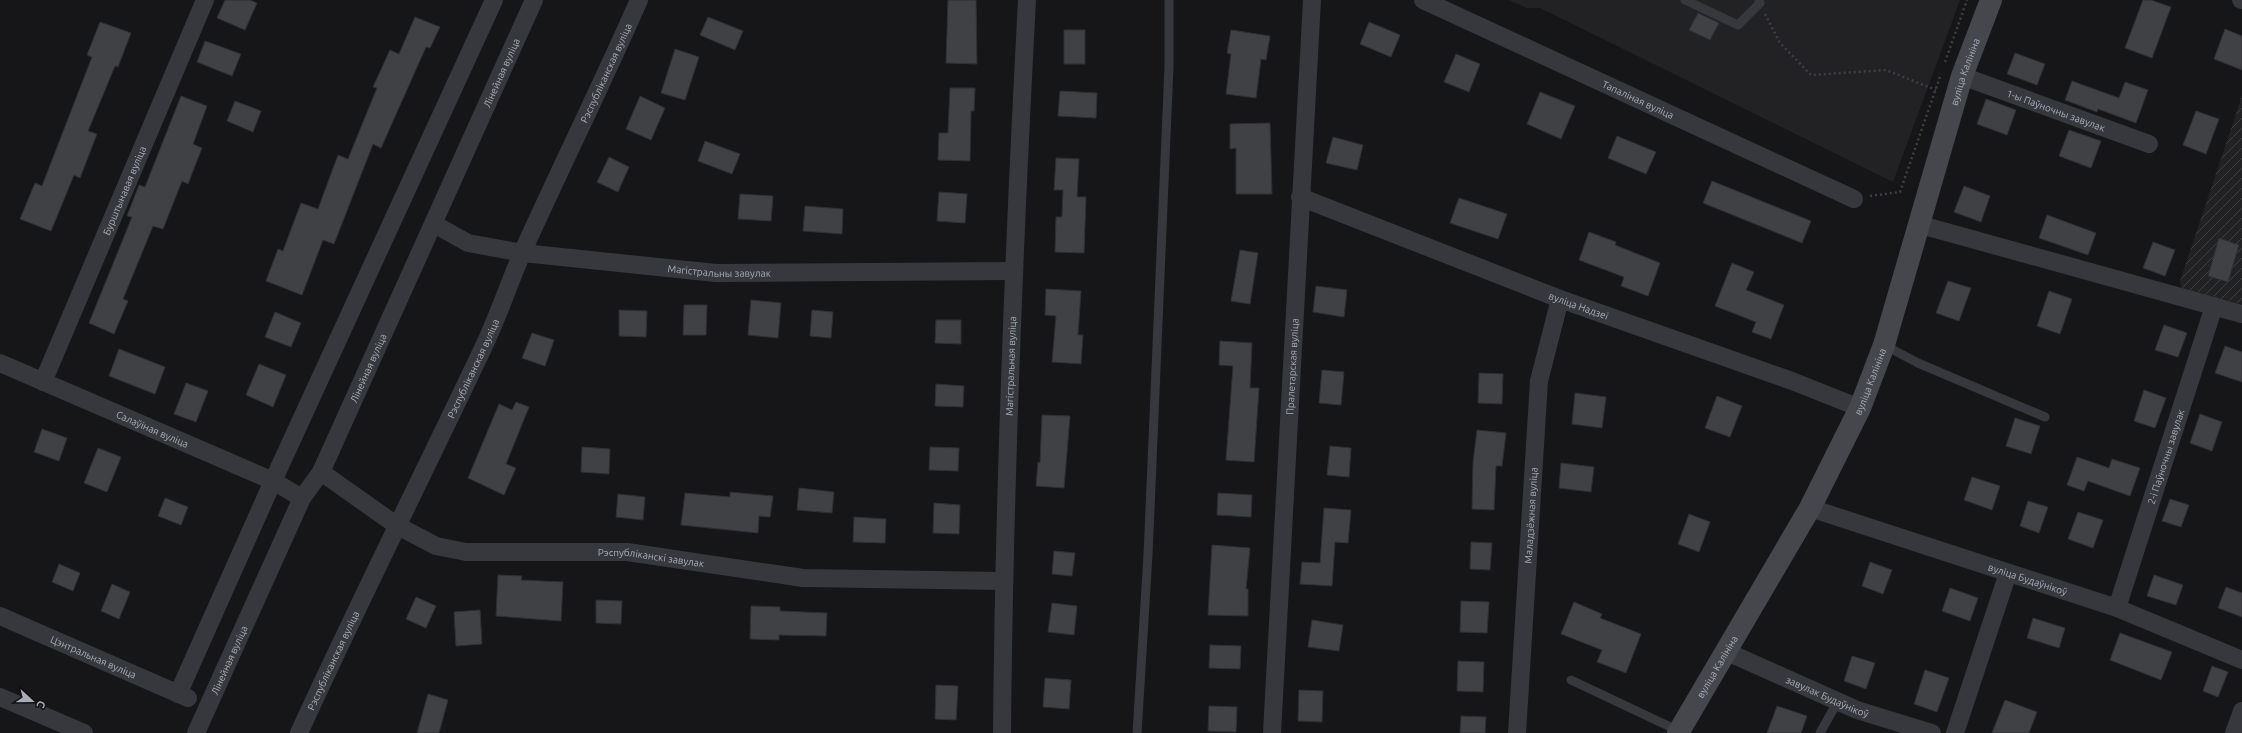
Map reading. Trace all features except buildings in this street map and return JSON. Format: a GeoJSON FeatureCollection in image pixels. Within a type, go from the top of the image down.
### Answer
{"type":"FeatureCollection","features":[{"type":"Feature","properties":{"kind":"main road","name":"вуліца Калініна"},"geometry":{"type":"LineString","coordinates":[[1679,732],[1810,508],[1860,408],[1884,345],[1962,76],[1991,0]]}},
{"type":"Feature","properties":{"kind":"street","name":"Бурштынавая вуліца"},"geometry":{"type":"LineString","coordinates":[[43,382],[205,0]]}},
{"type":"Feature","properties":{"kind":"street"},"geometry":{"type":"LineString","coordinates":[[273,481],[494,0]]}},
{"type":"Feature","properties":{"kind":"street","name":"Лінейная вуліца"},"geometry":{"type":"LineString","coordinates":[[196,733],[302,498],[321,472],[534,0]]}},
{"type":"Feature","properties":{"kind":"street","name":"Рэспубліканская вуліца"},"geometry":{"type":"LineString","coordinates":[[299,733],[328,668],[373,578],[396,525],[484,346],[523,253],[639,0]]}},
{"type":"Feature","properties":{"kind":"street","name":"Магістральная вуліца"},"geometry":{"type":"LineString","coordinates":[[1002,733],[1003,581],[1012,271],[1027,0]]}},
{"type":"Feature","properties":{"kind":"street","name":"Пралетарская вуліца"},"geometry":{"type":"LineString","coordinates":[[1272,733],[1300,197],[1312,0]]}},
{"type":"Feature","properties":{"kind":"street","name":"Тапаліная вуліца"},"geometry":{"type":"LineString","coordinates":[[1423,0],[1854,199]]}},
{"type":"Feature","properties":{"kind":"street","name":"1-ы Паўночны завулак"},"geometry":{"type":"LineString","coordinates":[[1962,76],[2150,144]]}},
{"type":"Feature","properties":{"kind":"street","name":"вуліца Надзеі"},"geometry":{"type":"LineString","coordinates":[[1300,197],[1560,299],[1792,381],[1860,408]]}},
{"type":"Feature","properties":{"kind":"street","name":"Магістральны завулак"},"geometry":{"type":"LineString","coordinates":[[434,224],[468,243],[523,253],[716,273],[1012,271]]}},
{"type":"Feature","properties":{"kind":"street"},"geometry":{"type":"LineString","coordinates":[[1920,225],[2242,314]]}},
{"type":"Feature","properties":{"kind":"street","name":"Маладзёжная вуліца"},"geometry":{"type":"LineString","coordinates":[[1517,733],[1540,381],[1560,299]]}},
{"type":"Feature","properties":{"kind":"street","name":"2-і Паўночны завулак"},"geometry":{"type":"LineString","coordinates":[[2117,608],[2214,306]]}},
{"type":"Feature","properties":{"kind":"street","name":"Салаўіная вуліца"},"geometry":{"type":"LineString","coordinates":[[0,364],[273,481],[302,498]]}},
{"type":"Feature","properties":{"kind":"street","name":"Рэспубліканскі завулак"},"geometry":{"type":"LineString","coordinates":[[321,472],[396,525],[436,546],[466,552],[627,552],[803,578],[1003,581]]}},
{"type":"Feature","properties":{"kind":"street","name":"Цэнтральная вуліца"},"geometry":{"type":"LineString","coordinates":[[0,616],[183,696],[273,481]]}},
{"type":"Feature","properties":{"kind":"street","name":"вуліца Будаўнікоў"},"geometry":{"type":"LineString","coordinates":[[1810,508],[2117,608],[2242,660]]}},
{"type":"Feature","properties":{"kind":"street"},"geometry":{"type":"LineString","coordinates":[[1955,733],[2008,573]]}},
{"type":"Feature","properties":{"kind":"street","name":"завулак Будаўнікоў"},"geometry":{"type":"LineString","coordinates":[[1725,651],[1857,710],[1932,733]]}},
{"type":"Feature","properties":{"kind":"street"},"geometry":{"type":"LineString","coordinates":[[0,697],[84,733]]}},
{"type":"Feature","properties":{"kind":"street"},"geometry":{"type":"LineString","coordinates":[[2234,733],[2242,711]]}},
{"type":"Feature","properties":{"kind":"lane"},"geometry":{"type":"LineString","coordinates":[[1137,733],[1148,555],[1169,67],[1169,0]]}},
{"type":"Feature","properties":{"kind":"lane"},"geometry":{"type":"LineString","coordinates":[[1685,0],[1738,25],[1759,2]]}},
{"type":"Feature","properties":{"kind":"lane"},"geometry":{"type":"LineString","coordinates":[[1884,345],[1918,363],[2045,417]]}},
{"type":"Feature","properties":{"kind":"lane"},"geometry":{"type":"LineString","coordinates":[[1571,680],[1679,732]]}},
{"type":"Feature","properties":{"kind":"lane"},"geometry":{"type":"LineString","coordinates":[[1820,733],[1838,702]]}},
{"type":"Feature","properties":{"kind":"path"},"geometry":{"type":"LineString","coordinates":[[1854,199],[1900,192],[1966,0]]}},
{"type":"Feature","properties":{"kind":"path"},"geometry":{"type":"LineString","coordinates":[[1759,2],[1780,43],[1811,74],[1886,70],[1936,90]]}},
{"type":"Feature","properties":{"kind":"shaded area"},"geometry":{"type":"Polygon","coordinates":[[[1508,0],[1960,0],[1893,182],[1540,8],[1527,8],[1508,0]]]}},
{"type":"Feature","properties":{"kind":"shaded area"},"geometry":{"type":"Polygon","coordinates":[[[2242,96],[2242,304],[2182,289],[2180,281],[2242,96]]]}}]}
